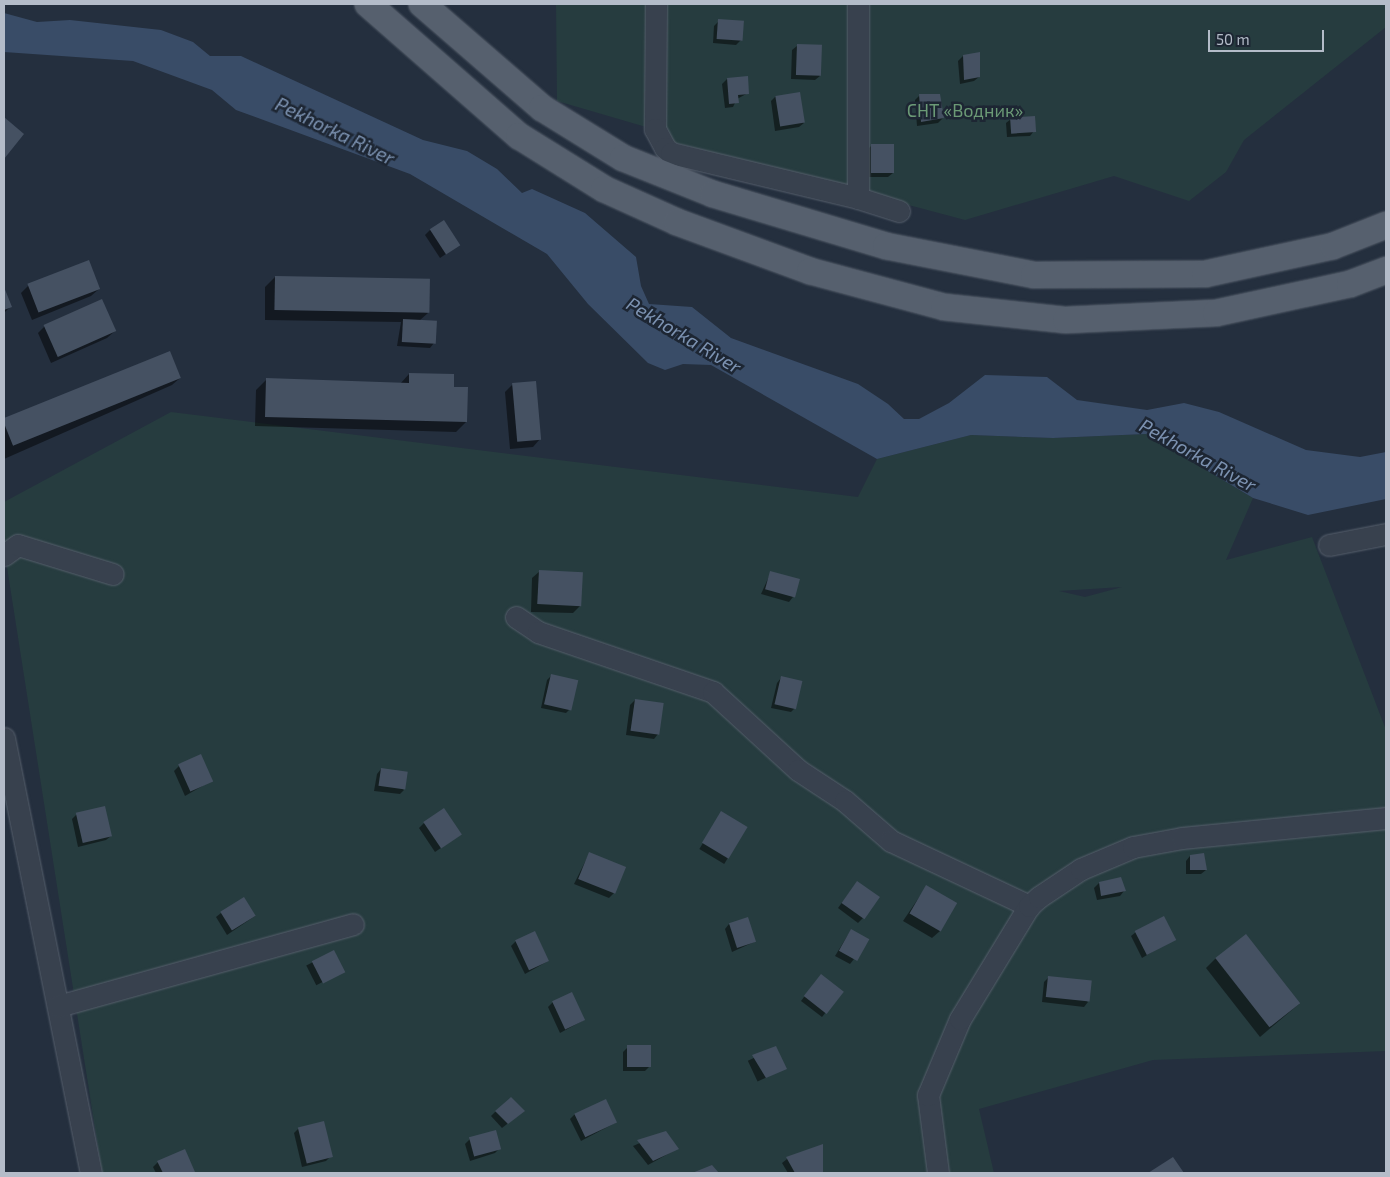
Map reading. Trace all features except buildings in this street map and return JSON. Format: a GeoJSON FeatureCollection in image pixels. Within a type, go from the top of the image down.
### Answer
{"type":"FeatureCollection","features":[{"type":"Feature","properties":{"kind":"main road"},"geometry":{"type":"LineString","coordinates":[[368,4],[519,136],[604,189],[677,222],[810,271],[944,307],[1066,320],[1216,313],[1350,284],[1386,270]]}},
{"type":"Feature","properties":{"kind":"main road"},"geometry":{"type":"LineString","coordinates":[[422,4],[542,108],[623,158],[713,194],[886,246],[1034,275],[1205,274],[1333,246],[1386,225]]}},
{"type":"Feature","properties":{"kind":"street"},"geometry":{"type":"LineString","coordinates":[[656,4],[655,129],[665,148],[671,153],[858,198],[899,211]]}},
{"type":"Feature","properties":{"kind":"street"},"geometry":{"type":"LineString","coordinates":[[858,4],[858,198]]}},
{"type":"Feature","properties":{"kind":"street"},"geometry":{"type":"LineString","coordinates":[[1329,545],[1386,534]]}},
{"type":"Feature","properties":{"kind":"street"},"geometry":{"type":"LineString","coordinates":[[4,555],[18,545],[113,574]]}},
{"type":"Feature","properties":{"kind":"street"},"geometry":{"type":"LineString","coordinates":[[516,617],[538,632],[713,692],[798,770],[845,801],[891,841],[1029,906]]}},
{"type":"Feature","properties":{"kind":"street"},"geometry":{"type":"LineString","coordinates":[[4,738],[91,1173]]}},
{"type":"Feature","properties":{"kind":"street"},"geometry":{"type":"LineString","coordinates":[[938,1173],[928,1095],[960,1019],[1029,906],[1081,870],[1133,848],[1182,838],[1386,818]]}},
{"type":"Feature","properties":{"kind":"street"},"geometry":{"type":"LineString","coordinates":[[58,1006],[353,924]]}},
{"type":"Feature","properties":{"kind":"green space","name":"СНТ «Водник»"},"geometry":{"type":"Polygon","coordinates":[[[556,4],[1386,4],[1386,27],[1244,140],[1226,172],[1189,201],[1114,176],[965,220],[672,142],[646,127],[557,101],[556,4]]]}},
{"type":"Feature","properties":{"kind":"green space"},"geometry":{"type":"Polygon","coordinates":[[[171,412],[858,497],[877,459],[971,435],[1053,438],[1146,434],[1253,498],[1226,560],[1312,537],[1386,730],[1386,1051],[1153,1060],[979,1109],[994,1173],[102,1173],[4,548],[4,502],[171,412]],[[1122,587],[1059,591],[1085,597],[1122,587]]]}},
{"type":"Feature","properties":{"kind":"water","name":"Pekhorka River"},"geometry":{"type":"Polygon","coordinates":[[[4,13],[37,22],[70,20],[161,30],[193,42],[210,56],[241,56],[423,140],[467,151],[497,169],[522,193],[532,189],[585,213],[636,257],[641,286],[649,304],[692,307],[731,338],[858,384],[888,404],[904,419],[919,419],[949,403],[985,375],[1047,377],[1077,400],[1147,410],[1184,403],[1219,412],[1306,450],[1360,457],[1386,452],[1386,499],[1308,515],[1253,498],[1146,434],[1053,438],[971,435],[877,459],[711,365],[683,364],[665,370],[648,363],[588,304],[547,254],[410,174],[236,110],[212,90],[133,61],[4,52],[4,13]]]}}]}
